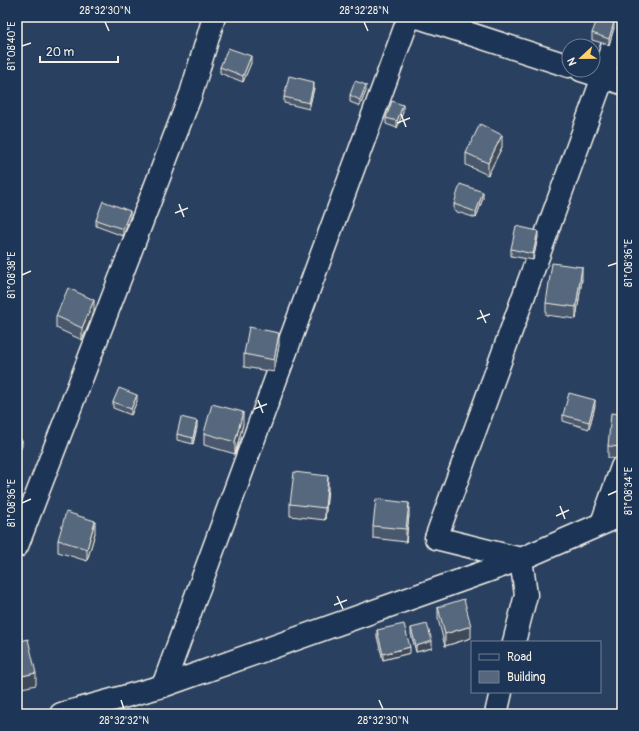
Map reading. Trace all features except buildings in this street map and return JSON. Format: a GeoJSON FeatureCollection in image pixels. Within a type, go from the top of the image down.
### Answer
{"type":"FeatureCollection","features":[{"type":"Feature","properties":{"kind":"street"},"geometry":{"type":"LineString","coordinates":[[17,546],[191,94],[214,17]]}},
{"type":"Feature","properties":{"kind":"street"},"geometry":{"type":"LineString","coordinates":[[163,686],[409,17]]}},
{"type":"Feature","properties":{"kind":"street"},"geometry":{"type":"LineString","coordinates":[[418,17],[561,63]]}},
{"type":"Feature","properties":{"kind":"street"},"geometry":{"type":"LineString","coordinates":[[521,559],[436,538],[612,80],[621,17]]}},
{"type":"Feature","properties":{"kind":"street"},"geometry":{"type":"LineString","coordinates":[[601,77],[612,80]]}},
{"type":"Feature","properties":{"kind":"street"},"geometry":{"type":"LineString","coordinates":[[61,714],[163,686],[521,559],[612,519],[622,467]]}},
{"type":"Feature","properties":{"kind":"street"},"geometry":{"type":"LineString","coordinates":[[514,641],[526,595],[521,559]]}},
{"type":"Feature","properties":{"kind":"street"},"geometry":{"type":"LineString","coordinates":[[496,714],[501,693]]}}]}
